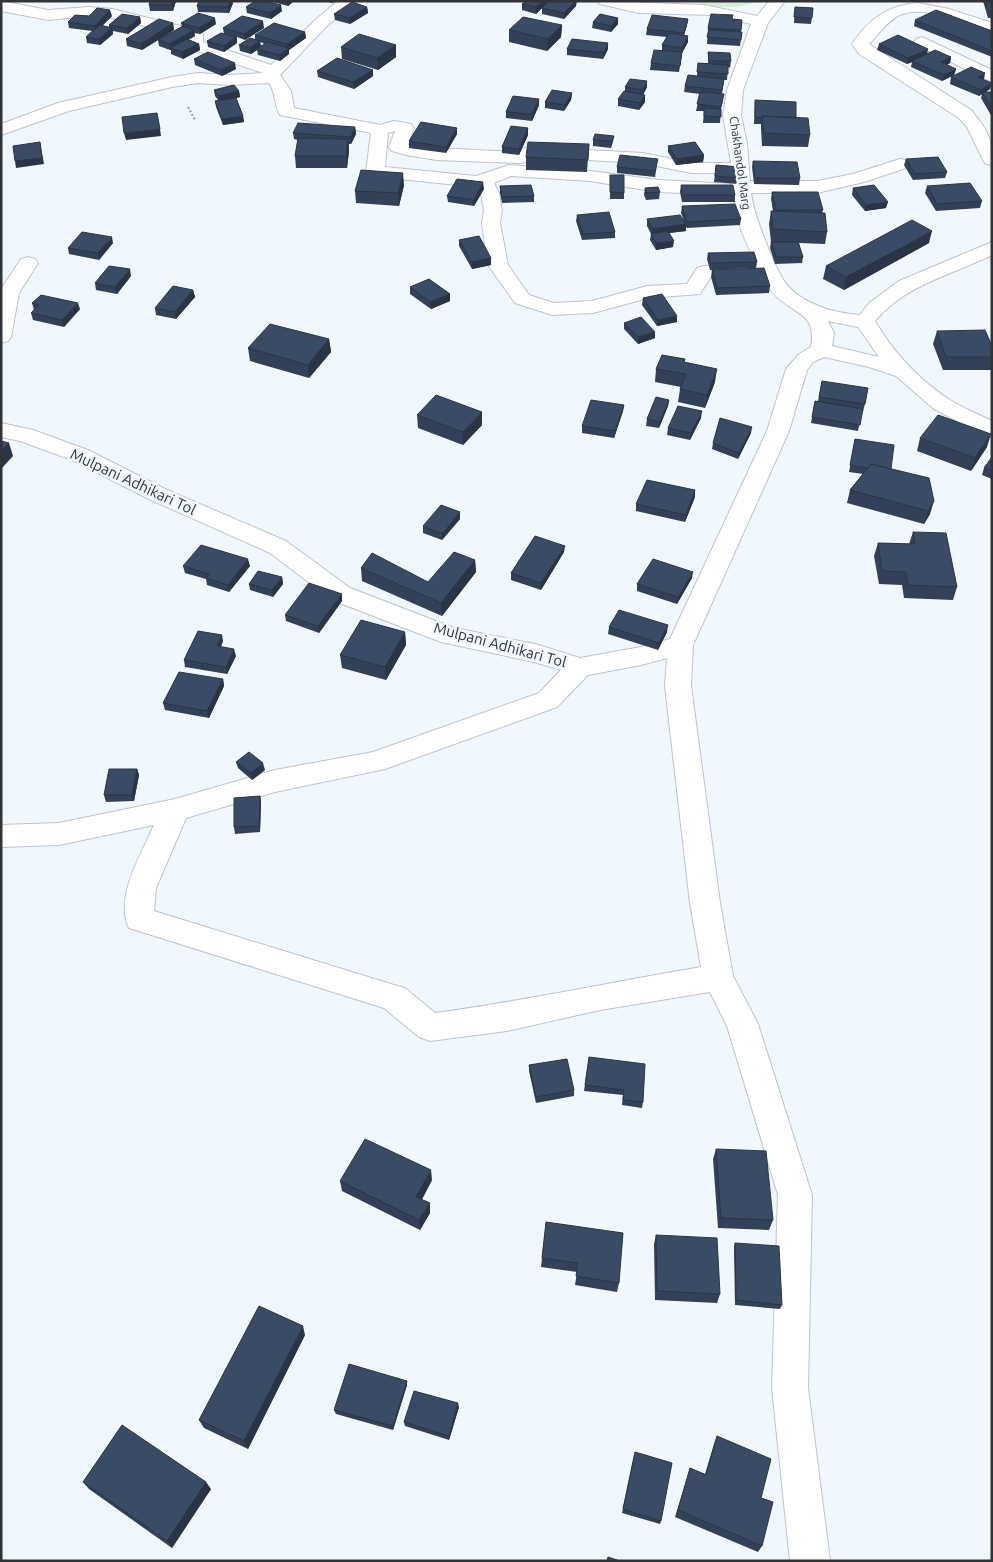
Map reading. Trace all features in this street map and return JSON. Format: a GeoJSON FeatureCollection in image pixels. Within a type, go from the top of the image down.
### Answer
{"type":"FeatureCollection","features":[{"type":"Feature","properties":{"kind":"street"},"geometry":{"type":"LineString","coordinates":[[1,130],[64,107],[172,82],[198,78],[229,80],[268,78],[322,23],[348,1]]}},
{"type":"Feature","properties":{"kind":"street"},"geometry":{"type":"LineString","coordinates":[[605,1],[634,9],[726,12],[760,22]]}},
{"type":"Feature","properties":{"kind":"street","name":"Chakhandol Marg"},"geometry":{"type":"LineString","coordinates":[[778,1],[760,22],[735,90],[732,115],[740,168],[743,205],[758,248],[778,287],[812,311]]}},
{"type":"Feature","properties":{"kind":"street"},"geometry":{"type":"LineString","coordinates":[[1,6],[30,13],[54,15],[84,11],[102,12],[195,34],[195,45],[273,73],[286,96],[286,111],[380,130],[394,126],[405,128],[398,148],[401,150],[520,158],[526,153],[531,152],[592,154],[643,158],[691,168],[740,168]]}},
{"type":"Feature","properties":{"kind":"street"},"geometry":{"type":"LineString","coordinates":[[992,29],[948,11],[932,7],[910,7],[893,12],[860,44],[865,51],[966,114],[975,126],[992,160]]}},
{"type":"Feature","properties":{"kind":"street"},"geometry":{"type":"LineString","coordinates":[[922,42],[992,77]]}},
{"type":"Feature","properties":{"kind":"street"},"geometry":{"type":"LineString","coordinates":[[380,130],[375,172],[479,182],[509,170],[590,176],[658,186],[742,189],[817,187],[858,178],[900,164]]}},
{"type":"Feature","properties":{"kind":"street"},"geometry":{"type":"LineString","coordinates":[[483,180],[490,193],[493,211],[491,223],[498,264],[522,299],[552,309],[594,307],[647,292],[694,290],[704,272],[770,271]]}},
{"type":"Feature","properties":{"kind":"street"},"geometry":{"type":"LineString","coordinates":[[865,321],[871,312],[890,296],[952,264],[992,248]]}},
{"type":"Feature","properties":{"kind":"street"},"geometry":{"type":"LineString","coordinates":[[1,337],[10,293],[28,263]]}},
{"type":"Feature","properties":{"kind":"street"},"geometry":{"type":"LineString","coordinates":[[812,311],[849,320],[865,321]]}},
{"type":"Feature","properties":{"kind":"street"},"geometry":{"type":"LineString","coordinates":[[812,311],[824,333],[821,350]]}},
{"type":"Feature","properties":{"kind":"street"},"geometry":{"type":"LineString","coordinates":[[865,321],[874,337],[903,372],[942,404],[992,430]]}},
{"type":"Feature","properties":{"kind":"street"},"geometry":{"type":"LineString","coordinates":[[810,1561],[790,1388],[795,1195],[742,1024],[718,977],[705,903],[678,686],[680,645],[778,431],[797,369],[806,358],[821,350],[874,362],[903,372]]}},
{"type":"Feature","properties":{"kind":"street","name":"Mulpani Adhikari Tol"},"geometry":{"type":"LineString","coordinates":[[1,430],[25,435],[80,455],[157,494],[278,547],[341,594],[450,636],[535,653],[580,667],[641,656],[680,645]]}},
{"type":"Feature","properties":{"kind":"street"},"geometry":{"type":"LineString","coordinates":[[1,836],[59,834],[175,810],[275,781],[384,759],[548,700],[580,667]]}},
{"type":"Feature","properties":{"kind":"street"},"geometry":{"type":"LineString","coordinates":[[175,810],[141,888],[139,919],[394,998],[430,1027],[507,1017],[600,997],[718,977]]}},
{"type":"Feature","properties":{"kind":"green space"},"geometry":{"type":"Polygon","coordinates":[[[688,1],[757,1],[741,6],[723,7],[688,1]]]}},
{"type":"Feature","properties":{"kind":"building"},"geometry":{"type":"Polygon","coordinates":[[[150,1],[173,1],[172,5],[149,5],[150,1]]]}},
{"type":"Feature","properties":{"kind":"building"},"geometry":{"type":"Polygon","coordinates":[[[199,1],[230,1],[228,7],[197,6],[199,1]]]}},
{"type":"Feature","properties":{"kind":"building"},"geometry":{"type":"Polygon","coordinates":[[[255,1],[266,1],[281,5],[270,13],[246,7],[255,1]]]}},
{"type":"Feature","properties":{"kind":"building"},"geometry":{"type":"Polygon","coordinates":[[[526,1],[543,1],[536,7],[522,4],[526,1]]]}},
{"type":"Feature","properties":{"kind":"building"},"geometry":{"type":"Polygon","coordinates":[[[549,1],[576,1],[564,13],[542,8],[549,1]]]}},
{"type":"Feature","properties":{"kind":"building"},"geometry":{"type":"Polygon","coordinates":[[[986,1],[992,1],[992,12],[989,12],[986,1]]]}},
{"type":"Feature","properties":{"kind":"building"},"geometry":{"type":"Polygon","coordinates":[[[352,2],[367,7],[350,18],[334,14],[352,2]]]}},
{"type":"Feature","properties":{"kind":"building"},"geometry":{"type":"Polygon","coordinates":[[[795,7],[813,8],[812,18],[794,17],[795,7]]]}},
{"type":"Feature","properties":{"kind":"building"},"geometry":{"type":"Polygon","coordinates":[[[97,8],[110,10],[95,26],[68,22],[75,15],[89,16],[97,8]]]}},
{"type":"Feature","properties":{"kind":"building"},"geometry":{"type":"Polygon","coordinates":[[[936,10],[992,31],[992,51],[915,20],[936,10]]]}},
{"type":"Feature","properties":{"kind":"building"},"geometry":{"type":"Polygon","coordinates":[[[198,13],[215,18],[199,28],[181,23],[198,13]]]}},
{"type":"Feature","properties":{"kind":"building"},"geometry":{"type":"Polygon","coordinates":[[[122,14],[140,17],[127,28],[109,25],[122,14]]]}},
{"type":"Feature","properties":{"kind":"building"},"geometry":{"type":"Polygon","coordinates":[[[600,14],[618,18],[611,26],[593,22],[600,14]]]}},
{"type":"Feature","properties":{"kind":"building"},"geometry":{"type":"Polygon","coordinates":[[[711,14],[733,15],[732,19],[742,20],[741,30],[708,28],[711,14]]]}},
{"type":"Feature","properties":{"kind":"building"},"geometry":{"type":"Polygon","coordinates":[[[652,15],[688,19],[684,33],[647,29],[652,15]]]}},
{"type":"Feature","properties":{"kind":"building"},"geometry":{"type":"Polygon","coordinates":[[[242,16],[263,21],[244,34],[223,28],[242,16]]]}},
{"type":"Feature","properties":{"kind":"building"},"geometry":{"type":"Polygon","coordinates":[[[523,17],[562,25],[548,39],[509,30],[523,17]]]}},
{"type":"Feature","properties":{"kind":"building"},"geometry":{"type":"Polygon","coordinates":[[[159,19],[173,23],[141,44],[126,39],[159,19]]]}},
{"type":"Feature","properties":{"kind":"building"},"geometry":{"type":"Polygon","coordinates":[[[274,23],[305,32],[287,44],[255,35],[274,23]]]}},
{"type":"Feature","properties":{"kind":"building"},"geometry":{"type":"Polygon","coordinates":[[[100,25],[112,28],[99,39],[86,37],[100,25]]]}},
{"type":"Feature","properties":{"kind":"building"},"geometry":{"type":"Polygon","coordinates":[[[183,26],[194,30],[169,44],[158,40],[183,26]]]}},
{"type":"Feature","properties":{"kind":"building"},"geometry":{"type":"Polygon","coordinates":[[[709,30],[742,32],[741,40],[707,37],[709,30]]]}},
{"type":"Feature","properties":{"kind":"building"},"geometry":{"type":"Polygon","coordinates":[[[221,33],[236,37],[224,46],[207,41],[221,33]]]}},
{"type":"Feature","properties":{"kind":"building"},"geometry":{"type":"Polygon","coordinates":[[[669,33],[688,36],[682,48],[662,45],[669,33]]]}},
{"type":"Feature","properties":{"kind":"building"},"geometry":{"type":"Polygon","coordinates":[[[359,34],[396,45],[377,58],[341,47],[359,34]]]}},
{"type":"Feature","properties":{"kind":"building"},"geometry":{"type":"Polygon","coordinates":[[[898,35],[928,49],[908,58],[879,44],[898,35]]]}},
{"type":"Feature","properties":{"kind":"building"},"geometry":{"type":"Polygon","coordinates":[[[250,38],[260,41],[250,48],[239,45],[250,38]]]}},
{"type":"Feature","properties":{"kind":"building"},"geometry":{"type":"Polygon","coordinates":[[[187,39],[199,44],[182,52],[170,48],[187,39]]]}},
{"type":"Feature","properties":{"kind":"building"},"geometry":{"type":"Polygon","coordinates":[[[572,39],[608,43],[604,53],[567,49],[572,39]]]}},
{"type":"Feature","properties":{"kind":"building"},"geometry":{"type":"Polygon","coordinates":[[[267,42],[289,48],[279,55],[257,49],[267,42]]]}},
{"type":"Feature","properties":{"kind":"building"},"geometry":{"type":"Polygon","coordinates":[[[654,50],[682,52],[680,66],[651,63],[654,50]]]}},
{"type":"Feature","properties":{"kind":"building"},"geometry":{"type":"Polygon","coordinates":[[[935,50],[951,57],[941,62],[956,69],[944,75],[912,61],[935,50]]]}},
{"type":"Feature","properties":{"kind":"building"},"geometry":{"type":"Polygon","coordinates":[[[208,52],[235,63],[221,70],[194,59],[208,52]]]}},
{"type":"Feature","properties":{"kind":"building"},"geometry":{"type":"Polygon","coordinates":[[[708,52],[730,53],[731,61],[709,61],[708,52]]]}},
{"type":"Feature","properties":{"kind":"building"},"geometry":{"type":"Polygon","coordinates":[[[337,58],[373,70],[353,82],[317,71],[337,58]]]}},
{"type":"Feature","properties":{"kind":"building"},"geometry":{"type":"Polygon","coordinates":[[[698,63],[728,65],[728,74],[697,72],[698,63]]]}},
{"type":"Feature","properties":{"kind":"building"},"geometry":{"type":"Polygon","coordinates":[[[971,67],[985,73],[977,77],[992,83],[981,90],[951,77],[971,67]]]}},
{"type":"Feature","properties":{"kind":"building"},"geometry":{"type":"Polygon","coordinates":[[[688,75],[724,79],[722,90],[685,86],[688,75]]]}},
{"type":"Feature","properties":{"kind":"building"},"geometry":{"type":"Polygon","coordinates":[[[630,79],[647,81],[643,90],[625,87],[630,79]]]}},
{"type":"Feature","properties":{"kind":"building"},"geometry":{"type":"Polygon","coordinates":[[[234,85],[239,91],[219,96],[214,90],[234,85]]]}},
{"type":"Feature","properties":{"kind":"building"},"geometry":{"type":"Polygon","coordinates":[[[552,90],[572,93],[565,105],[545,102],[552,90]]]}},
{"type":"Feature","properties":{"kind":"building"},"geometry":{"type":"Polygon","coordinates":[[[624,91],[645,95],[640,103],[618,99],[624,91]]]}},
{"type":"Feature","properties":{"kind":"building"},"geometry":{"type":"Polygon","coordinates":[[[700,92],[724,94],[721,107],[697,104],[700,92]]]}},
{"type":"Feature","properties":{"kind":"building"},"geometry":{"type":"Polygon","coordinates":[[[982,92],[992,92],[992,108],[982,92]]]}},
{"type":"Feature","properties":{"kind":"building"},"geometry":{"type":"Polygon","coordinates":[[[513,96],[539,99],[532,114],[506,112],[513,96]]]}},
{"type":"Feature","properties":{"kind":"building"},"geometry":{"type":"Polygon","coordinates":[[[236,98],[243,116],[222,119],[215,101],[236,98]]]}},
{"type":"Feature","properties":{"kind":"building"},"geometry":{"type":"Polygon","coordinates":[[[755,100],[796,102],[796,118],[755,117],[755,100]]]}},
{"type":"Feature","properties":{"kind":"building"},"geometry":{"type":"Polygon","coordinates":[[[704,108],[721,109],[721,117],[704,116],[704,108]]]}},
{"type":"Feature","properties":{"kind":"building"},"geometry":{"type":"Polygon","coordinates":[[[157,113],[160,129],[124,133],[122,117],[157,113]]]}},
{"type":"Feature","properties":{"kind":"building"},"geometry":{"type":"Polygon","coordinates":[[[762,116],[808,118],[810,135],[764,133],[762,116]]]}},
{"type":"Feature","properties":{"kind":"building"},"geometry":{"type":"Polygon","coordinates":[[[421,122],[457,128],[446,147],[409,141],[421,122]]]}},
{"type":"Feature","properties":{"kind":"building"},"geometry":{"type":"Polygon","coordinates":[[[298,123],[355,127],[351,137],[293,133],[298,123]]]}},
{"type":"Feature","properties":{"kind":"building"},"geometry":{"type":"Polygon","coordinates":[[[511,126],[528,128],[519,149],[502,147],[511,126]]]}},
{"type":"Feature","properties":{"kind":"building"},"geometry":{"type":"Polygon","coordinates":[[[595,134],[614,136],[612,141],[593,140],[595,134]]]}},
{"type":"Feature","properties":{"kind":"building"},"geometry":{"type":"Polygon","coordinates":[[[298,138],[348,139],[346,156],[295,156],[298,138]]]}},
{"type":"Feature","properties":{"kind":"building"},"geometry":{"type":"Polygon","coordinates":[[[40,142],[42,158],[15,161],[13,146],[40,142]]]}},
{"type":"Feature","properties":{"kind":"building"},"geometry":{"type":"Polygon","coordinates":[[[528,142],[589,144],[588,160],[526,157],[528,142]]]}},
{"type":"Feature","properties":{"kind":"building"},"geometry":{"type":"Polygon","coordinates":[[[695,142],[704,155],[677,159],[668,146],[695,142]]]}},
{"type":"Feature","properties":{"kind":"building"},"geometry":{"type":"Polygon","coordinates":[[[620,155],[658,159],[655,171],[617,167],[620,155]]]}},
{"type":"Feature","properties":{"kind":"building"},"geometry":{"type":"Polygon","coordinates":[[[938,157],[947,172],[915,174],[906,159],[938,157]]]}},
{"type":"Feature","properties":{"kind":"building"},"geometry":{"type":"Polygon","coordinates":[[[753,161],[797,162],[800,178],[755,178],[753,161]]]}},
{"type":"Feature","properties":{"kind":"building"},"geometry":{"type":"Polygon","coordinates":[[[716,165],[740,167],[739,178],[715,176],[716,165]]]}},
{"type":"Feature","properties":{"kind":"building"},"geometry":{"type":"Polygon","coordinates":[[[361,170],[403,173],[398,193],[355,191],[361,170]]]}},
{"type":"Feature","properties":{"kind":"building"},"geometry":{"type":"Polygon","coordinates":[[[610,175],[624,175],[624,193],[610,192],[610,175]]]}},
{"type":"Feature","properties":{"kind":"building"},"geometry":{"type":"Polygon","coordinates":[[[457,179],[483,182],[474,200],[447,196],[457,179]]]}},
{"type":"Feature","properties":{"kind":"building"},"geometry":{"type":"Polygon","coordinates":[[[970,183],[982,201],[937,204],[927,186],[970,183]]]}},
{"type":"Feature","properties":{"kind":"building"},"geometry":{"type":"Polygon","coordinates":[[[531,185],[534,196],[502,197],[500,186],[531,185]]]}},
{"type":"Feature","properties":{"kind":"building"},"geometry":{"type":"Polygon","coordinates":[[[681,185],[733,185],[735,195],[683,195],[681,185]]]}},
{"type":"Feature","properties":{"kind":"building"},"geometry":{"type":"Polygon","coordinates":[[[874,185],[888,202],[866,205],[853,188],[874,185]]]}},
{"type":"Feature","properties":{"kind":"building"},"geometry":{"type":"Polygon","coordinates":[[[658,187],[660,192],[646,193],[645,188],[658,187]]]}},
{"type":"Feature","properties":{"kind":"building"},"geometry":{"type":"Polygon","coordinates":[[[772,192],[818,192],[823,210],[776,210],[772,192]]]}},
{"type":"Feature","properties":{"kind":"building"},"geometry":{"type":"Polygon","coordinates":[[[735,204],[741,219],[687,222],[682,206],[735,204]]]}},
{"type":"Feature","properties":{"kind":"building"},"geometry":{"type":"Polygon","coordinates":[[[771,211],[825,213],[827,232],[773,229],[771,211]]]}},
{"type":"Feature","properties":{"kind":"building"},"geometry":{"type":"Polygon","coordinates":[[[609,212],[615,232],[583,234],[577,215],[609,212]]]}},
{"type":"Feature","properties":{"kind":"building"},"geometry":{"type":"Polygon","coordinates":[[[680,215],[686,224],[653,229],[647,219],[680,215]]]}},
{"type":"Feature","properties":{"kind":"building"},"geometry":{"type":"Polygon","coordinates":[[[912,220],[932,231],[846,277],[826,266],[912,220]]]}},
{"type":"Feature","properties":{"kind":"building"},"geometry":{"type":"Polygon","coordinates":[[[668,231],[674,241],[656,243],[651,234],[668,231]]]}},
{"type":"Feature","properties":{"kind":"building"},"geometry":{"type":"Polygon","coordinates":[[[82,232],[112,237],[98,253],[68,248],[82,232]]]}},
{"type":"Feature","properties":{"kind":"building"},"geometry":{"type":"Polygon","coordinates":[[[479,236],[491,258],[472,262],[459,240],[479,236]]]}},
{"type":"Feature","properties":{"kind":"building"},"geometry":{"type":"Polygon","coordinates":[[[771,242],[798,242],[803,257],[776,257],[771,242]]]}},
{"type":"Feature","properties":{"kind":"building"},"geometry":{"type":"Polygon","coordinates":[[[754,252],[757,262],[711,263],[708,253],[754,252]]]}},
{"type":"Feature","properties":{"kind":"building"},"geometry":{"type":"Polygon","coordinates":[[[109,266],[130,269],[115,287],[95,283],[109,266]]]}},
{"type":"Feature","properties":{"kind":"building"},"geometry":{"type":"Polygon","coordinates":[[[764,268],[770,286],[717,288],[712,270],[764,268]]]}},
{"type":"Feature","properties":{"kind":"building"},"geometry":{"type":"Polygon","coordinates":[[[429,279],[450,294],[430,302],[410,287],[429,279]]]}},
{"type":"Feature","properties":{"kind":"building"},"geometry":{"type":"Polygon","coordinates":[[[173,286],[193,290],[175,312],[155,308],[173,286]]]}},
{"type":"Feature","properties":{"kind":"building"},"geometry":{"type":"Polygon","coordinates":[[[662,294],[677,316],[658,320],[643,298],[662,294]]]}},
{"type":"Feature","properties":{"kind":"building"},"geometry":{"type":"Polygon","coordinates":[[[41,295],[78,303],[62,320],[31,313],[39,305],[32,303],[41,295]]]}},
{"type":"Feature","properties":{"kind":"building"},"geometry":{"type":"Polygon","coordinates":[[[641,317],[655,332],[638,337],[624,323],[641,317]]]}},
{"type":"Feature","properties":{"kind":"building"},"geometry":{"type":"Polygon","coordinates":[[[270,324],[329,339],[308,365],[248,348],[270,324]]]}},
{"type":"Feature","properties":{"kind":"building"},"geometry":{"type":"Polygon","coordinates":[[[985,330],[992,346],[992,357],[946,357],[937,331],[985,330]]]}},
{"type":"Feature","properties":{"kind":"building"},"geometry":{"type":"Polygon","coordinates":[[[662,355],[685,359],[684,362],[717,369],[707,395],[680,389],[686,374],[656,369],[662,355]]]}},
{"type":"Feature","properties":{"kind":"building"},"geometry":{"type":"Polygon","coordinates":[[[822,381],[868,388],[865,404],[819,397],[822,381]]]}},
{"type":"Feature","properties":{"kind":"building"},"geometry":{"type":"Polygon","coordinates":[[[436,395],[482,412],[463,432],[417,415],[436,395]]]}},
{"type":"Feature","properties":{"kind":"building"},"geometry":{"type":"Polygon","coordinates":[[[656,397],[669,400],[660,422],[647,419],[656,397]]]}},
{"type":"Feature","properties":{"kind":"building"},"geometry":{"type":"Polygon","coordinates":[[[591,400],[624,405],[615,431],[582,426],[591,400]]]}},
{"type":"Feature","properties":{"kind":"building"},"geometry":{"type":"Polygon","coordinates":[[[815,401],[863,409],[860,425],[812,417],[815,401]]]}},
{"type":"Feature","properties":{"kind":"building"},"geometry":{"type":"Polygon","coordinates":[[[678,406],[702,411],[691,433],[668,428],[678,406]]]}},
{"type":"Feature","properties":{"kind":"building"},"geometry":{"type":"Polygon","coordinates":[[[938,415],[991,434],[975,458],[920,438],[938,415]]]}},
{"type":"Feature","properties":{"kind":"building"},"geometry":{"type":"Polygon","coordinates":[[[720,418],[752,427],[739,453],[713,443],[720,418]]]}},
{"type":"Feature","properties":{"kind":"building"},"geometry":{"type":"Polygon","coordinates":[[[855,439],[894,445],[891,469],[871,464],[868,468],[850,465],[855,439]]]}},
{"type":"Feature","properties":{"kind":"building"},"geometry":{"type":"Polygon","coordinates":[[[1,441],[9,443],[1,451],[1,441]]]}},
{"type":"Feature","properties":{"kind":"building"},"geometry":{"type":"Polygon","coordinates":[[[992,457],[992,471],[984,468],[992,457]]]}},
{"type":"Feature","properties":{"kind":"building"},"geometry":{"type":"Polygon","coordinates":[[[871,464],[929,478],[934,501],[928,511],[850,490],[871,464]]]}},
{"type":"Feature","properties":{"kind":"building"},"geometry":{"type":"Polygon","coordinates":[[[647,480],[695,490],[686,515],[636,504],[647,480]]]}},
{"type":"Feature","properties":{"kind":"building"},"geometry":{"type":"Polygon","coordinates":[[[441,505],[460,512],[442,534],[423,526],[441,505]]]}},
{"type":"Feature","properties":{"kind":"building"},"geometry":{"type":"Polygon","coordinates":[[[913,532],[946,533],[957,587],[908,585],[906,572],[882,571],[878,543],[915,544],[913,532]]]}},
{"type":"Feature","properties":{"kind":"building"},"geometry":{"type":"Polygon","coordinates":[[[535,536],[565,546],[541,583],[511,573],[535,536]]]}},
{"type":"Feature","properties":{"kind":"building"},"geometry":{"type":"Polygon","coordinates":[[[201,545],[248,559],[228,585],[206,578],[209,574],[183,566],[201,545]]]}},
{"type":"Feature","properties":{"kind":"building"},"geometry":{"type":"Polygon","coordinates":[[[454,552],[475,560],[441,603],[361,568],[372,553],[428,582],[454,552]]]}},
{"type":"Feature","properties":{"kind":"building"},"geometry":{"type":"Polygon","coordinates":[[[653,559],[693,572],[678,597],[637,584],[653,559]]]}},
{"type":"Feature","properties":{"kind":"building"},"geometry":{"type":"Polygon","coordinates":[[[258,571],[282,577],[272,590],[249,584],[258,571]]]}},
{"type":"Feature","properties":{"kind":"building"},"geometry":{"type":"Polygon","coordinates":[[[309,583],[342,594],[318,626],[285,615],[309,583]]]}},
{"type":"Feature","properties":{"kind":"building"},"geometry":{"type":"Polygon","coordinates":[[[619,610],[668,625],[659,643],[609,627],[619,610]]]}},
{"type":"Feature","properties":{"kind":"building"},"geometry":{"type":"Polygon","coordinates":[[[361,620],[405,632],[385,667],[340,655],[361,620]]]}},
{"type":"Feature","properties":{"kind":"building"},"geometry":{"type":"Polygon","coordinates":[[[198,631],[222,635],[217,646],[234,649],[226,667],[184,660],[198,631]]]}},
{"type":"Feature","properties":{"kind":"building"},"geometry":{"type":"Polygon","coordinates":[[[179,672],[223,679],[207,711],[163,703],[179,672]]]}},
{"type":"Feature","properties":{"kind":"building"},"geometry":{"type":"Polygon","coordinates":[[[249,752],[263,763],[251,773],[236,762],[249,752]]]}},
{"type":"Feature","properties":{"kind":"building"},"geometry":{"type":"Polygon","coordinates":[[[109,769],[137,769],[132,795],[104,795],[109,769]]]}},
{"type":"Feature","properties":{"kind":"building"},"geometry":{"type":"Polygon","coordinates":[[[260,796],[259,826],[234,827],[234,798],[260,796]]]}},
{"type":"Feature","properties":{"kind":"building"},"geometry":{"type":"Polygon","coordinates":[[[589,1057],[645,1064],[643,1102],[623,1100],[624,1090],[585,1085],[589,1057]]]}},
{"type":"Feature","properties":{"kind":"building"},"geometry":{"type":"Polygon","coordinates":[[[567,1059],[574,1090],[536,1097],[529,1065],[567,1059]]]}},
{"type":"Feature","properties":{"kind":"building"},"geometry":{"type":"Polygon","coordinates":[[[365,1139],[431,1170],[416,1197],[430,1203],[419,1220],[340,1181],[365,1139]]]}},
{"type":"Feature","properties":{"kind":"building"},"geometry":{"type":"Polygon","coordinates":[[[716,1149],[766,1151],[773,1220],[721,1218],[716,1149]]]}},
{"type":"Feature","properties":{"kind":"building"},"geometry":{"type":"Polygon","coordinates":[[[546,1222],[623,1233],[619,1283],[576,1276],[578,1263],[542,1258],[546,1222]]]}},
{"type":"Feature","properties":{"kind":"building"},"geometry":{"type":"Polygon","coordinates":[[[656,1235],[717,1238],[720,1294],[657,1291],[656,1235]]]}},
{"type":"Feature","properties":{"kind":"building"},"geometry":{"type":"Polygon","coordinates":[[[735,1243],[779,1246],[782,1305],[736,1300],[735,1243]]]}},
{"type":"Feature","properties":{"kind":"building"},"geometry":{"type":"Polygon","coordinates":[[[259,1306],[303,1326],[244,1441],[199,1420],[259,1306]]]}},
{"type":"Feature","properties":{"kind":"building"},"geometry":{"type":"Polygon","coordinates":[[[349,1364],[407,1381],[393,1426],[334,1410],[349,1364]]]}},
{"type":"Feature","properties":{"kind":"building"},"geometry":{"type":"Polygon","coordinates":[[[414,1391],[458,1403],[449,1436],[404,1422],[414,1391]]]}},
{"type":"Feature","properties":{"kind":"building"},"geometry":{"type":"Polygon","coordinates":[[[122,1425],[206,1482],[167,1541],[83,1482],[122,1425]]]}},
{"type":"Feature","properties":{"kind":"building"},"geometry":{"type":"Polygon","coordinates":[[[717,1436],[771,1459],[761,1498],[773,1502],[762,1546],[678,1510],[690,1468],[706,1475],[717,1436]]]}},
{"type":"Feature","properties":{"kind":"building"},"geometry":{"type":"Polygon","coordinates":[[[635,1452],[672,1463],[661,1521],[623,1509],[635,1452]]]}},
{"type":"Feature","properties":{"kind":"building"},"geometry":{"type":"Polygon","coordinates":[[[608,1557],[620,1561],[607,1561],[608,1557]]]}}]}
